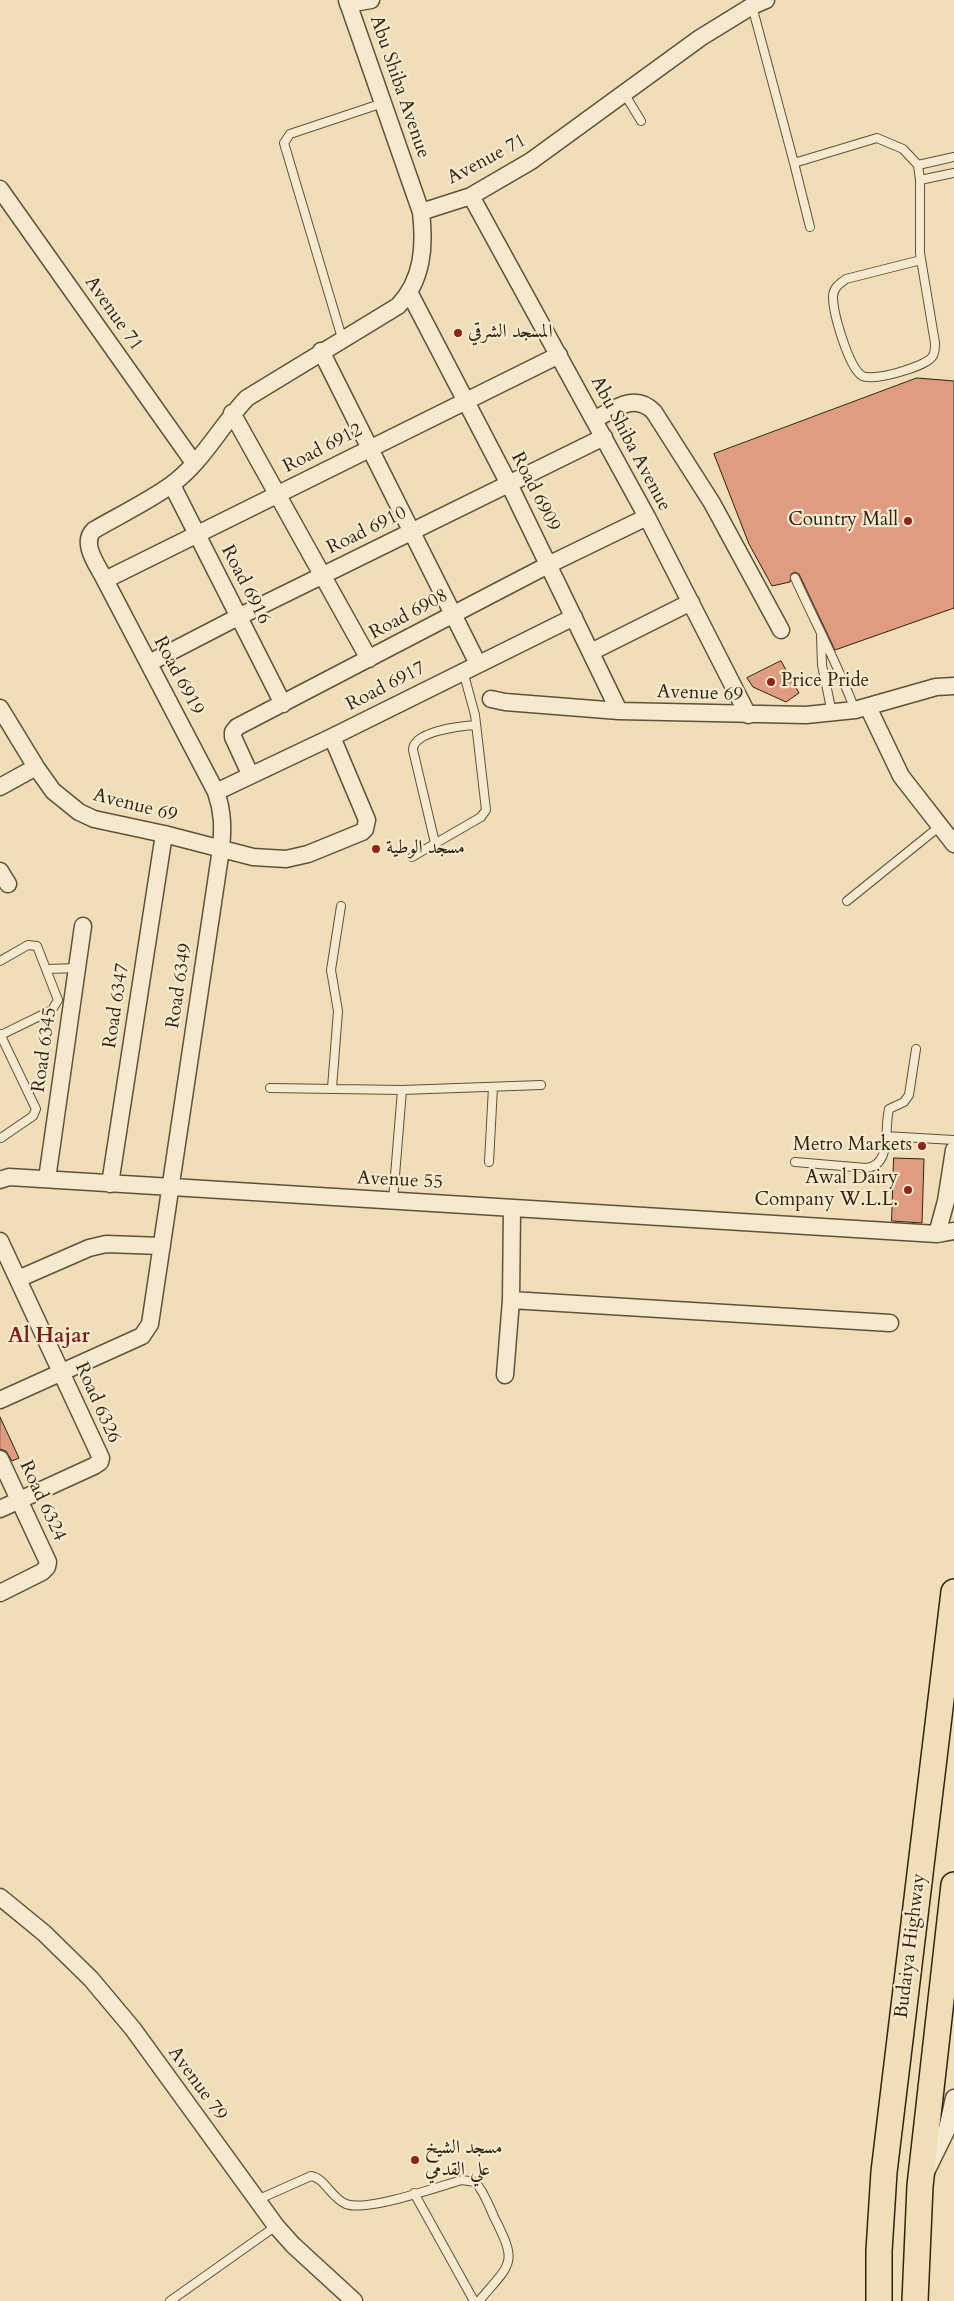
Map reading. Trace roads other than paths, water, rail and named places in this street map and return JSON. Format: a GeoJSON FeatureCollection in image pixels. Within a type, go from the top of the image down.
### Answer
{"type":"FeatureCollection","features":[{"type":"Feature","properties":{"kind":"main road","name":"Budaiya Highway"},"geometry":{"type":"LineString","coordinates":[[879,2301],[879,2251],[884,2172],[954,1592]]}},
{"type":"Feature","properties":{"kind":"main road","name":"Budaiya Highway"},"geometry":{"type":"LineString","coordinates":[[915,2301],[920,2186],[954,1885]]}},
{"type":"Feature","properties":{"kind":"street","name":"Abu Shiba Avenue"},"geometry":{"type":"LineString","coordinates":[[370,0],[347,2],[421,212]]}},
{"type":"Feature","properties":{"kind":"street","name":"Avenue 71"},"geometry":{"type":"LineString","coordinates":[[421,212],[471,196],[531,161],[700,38],[759,3]]}},
{"type":"Feature","properties":{"kind":"street","name":"Avenue 71"},"geometry":{"type":"LineString","coordinates":[[0,189],[194,463]]}},
{"type":"Feature","properties":{"kind":"street","name":"Abu Shiba Avenue"},"geometry":{"type":"LineString","coordinates":[[471,196],[647,517],[748,715]]}},
{"type":"Feature","properties":{"kind":"street"},"geometry":{"type":"LineString","coordinates":[[105,580],[89,547],[88,542],[91,533],[172,485],[194,463],[232,413],[247,398],[342,338],[398,306],[410,294],[418,274],[422,254],[424,233],[421,212]]}},
{"type":"Feature","properties":{"kind":"street","name":"Road 6909"},"geometry":{"type":"LineString","coordinates":[[410,294],[509,484],[619,711]]}},
{"type":"Feature","properties":{"kind":"street"},"geometry":{"type":"LineString","coordinates":[[321,351],[478,664]]}},
{"type":"Feature","properties":{"kind":"street","name":"Road 6912"},"geometry":{"type":"LineString","coordinates":[[105,580],[559,355]]}},
{"type":"Feature","properties":{"kind":"street"},"geometry":{"type":"LineString","coordinates":[[594,420],[630,402],[643,404],[654,412],[712,503],[781,630]]}},
{"type":"Feature","properties":{"kind":"street"},"geometry":{"type":"LineString","coordinates":[[232,413],[369,659]]}},
{"type":"Feature","properties":{"kind":"street","name":"Road 6910"},"geometry":{"type":"LineString","coordinates":[[149,663],[238,617],[604,437]]}},
{"type":"Feature","properties":{"kind":"street","name":"Road 6916"},"geometry":{"type":"LineString","coordinates":[[172,485],[283,704]]}},
{"type":"Feature","properties":{"kind":"street","name":"Road 6908"},"geometry":{"type":"LineString","coordinates":[[250,774],[233,736],[233,732],[237,727],[548,565],[647,517]]}},
{"type":"Feature","properties":{"kind":"street","name":"Road 6919"},"geometry":{"type":"LineString","coordinates":[[105,580],[216,792]]}},
{"type":"Feature","properties":{"kind":"street"},"geometry":{"type":"LineString","coordinates":[[590,652],[692,602]]}},
{"type":"Feature","properties":{"kind":"street","name":"Road 6917"},"geometry":{"type":"LineString","coordinates":[[216,792],[250,774],[332,737],[574,617]]}},
{"type":"Feature","properties":{"kind":"street","name":"Avenue 69"},"geometry":{"type":"LineString","coordinates":[[936,687],[954,675]]}},
{"type":"Feature","properties":{"kind":"street","name":"Avenue 69"},"geometry":{"type":"LineString","coordinates":[[491,699],[504,702],[619,711],[748,715],[832,713],[862,709],[936,687],[954,686]]}},
{"type":"Feature","properties":{"kind":"street","name":"Avenue 69"},"geometry":{"type":"LineString","coordinates":[[0,708],[36,767],[53,790],[79,812],[94,820],[164,834],[253,857],[286,859],[308,854],[362,832],[365,828],[366,816],[332,737]]}},
{"type":"Feature","properties":{"kind":"street"},"geometry":{"type":"LineString","coordinates":[[862,709],[901,776],[954,844]]}},
{"type":"Feature","properties":{"kind":"street"},"geometry":{"type":"LineString","coordinates":[[0,787],[36,767]]}},
{"type":"Feature","properties":{"kind":"street","name":"Road 6349"},"geometry":{"type":"LineString","coordinates":[[169,1187],[221,849],[223,825],[221,808],[216,792]]}},
{"type":"Feature","properties":{"kind":"street","name":"Road 6347"},"geometry":{"type":"LineString","coordinates":[[110,1184],[164,834]]}},
{"type":"Feature","properties":{"kind":"street","name":"Road 6345"},"geometry":{"type":"LineString","coordinates":[[46,1180],[84,926]]}},
{"type":"Feature","properties":{"kind":"street"},"geometry":{"type":"LineString","coordinates":[[937,1234],[949,1184],[954,1150]]}},
{"type":"Feature","properties":{"kind":"street","name":"Avenue 55"},"geometry":{"type":"LineString","coordinates":[[0,1180],[9,1177],[937,1234],[954,1231]]}},
{"type":"Feature","properties":{"kind":"street"},"geometry":{"type":"LineString","coordinates":[[0,1400],[61,1371],[136,1340],[147,1331],[150,1324],[162,1246],[169,1187]]}},
{"type":"Feature","properties":{"kind":"street"},"geometry":{"type":"LineString","coordinates":[[505,1375],[510,1300],[512,1208]]}},
{"type":"Feature","properties":{"kind":"street","name":"Avenue 55"},"geometry":{"type":"LineString","coordinates":[[937,1234],[954,1240]]}},
{"type":"Feature","properties":{"kind":"street","name":"Road 6326"},"geometry":{"type":"LineString","coordinates":[[0,1241],[100,1454],[100,1462],[20,1500]]}},
{"type":"Feature","properties":{"kind":"street"},"geometry":{"type":"LineString","coordinates":[[18,1279],[89,1248],[106,1244],[162,1246]]}},
{"type":"Feature","properties":{"kind":"street"},"geometry":{"type":"LineString","coordinates":[[510,1300],[890,1323]]}},
{"type":"Feature","properties":{"kind":"street","name":"Road 6324"},"geometry":{"type":"LineString","coordinates":[[0,1459],[47,1557],[47,1567],[42,1572],[0,1593]]}},
{"type":"Feature","properties":{"kind":"street"},"geometry":{"type":"LineString","coordinates":[[0,1509],[20,1500]]}},
{"type":"Feature","properties":{"kind":"street","name":"Avenue 79"},"geometry":{"type":"LineString","coordinates":[[0,1897],[44,1933],[91,1980],[127,2022],[276,2226],[294,2246],[354,2301]]}},
{"type":"Feature","properties":{"kind":"street"},"geometry":{"type":"LineString","coordinates":[[920,2186],[947,2129],[954,2098]]}},
{"type":"Feature","properties":{"kind":"lane"},"geometry":{"type":"LineString","coordinates":[[759,3],[810,227]]}},
{"type":"Feature","properties":{"kind":"lane"},"geometry":{"type":"LineString","coordinates":[[624,94],[641,121]]}},
{"type":"Feature","properties":{"kind":"lane"},"geometry":{"type":"LineString","coordinates":[[342,338],[284,143],[290,134],[383,103]]}},
{"type":"Feature","properties":{"kind":"lane"},"geometry":{"type":"LineString","coordinates":[[794,163],[877,138],[903,149],[918,165],[920,180],[921,260],[935,343],[934,356],[927,363],[912,369],[868,378],[861,375],[851,362],[844,343],[833,296],[836,286],[846,279],[921,260]]}},
{"type":"Feature","properties":{"kind":"lane"},"geometry":{"type":"LineString","coordinates":[[918,165],[954,157]]}},
{"type":"Feature","properties":{"kind":"lane"},"geometry":{"type":"LineString","coordinates":[[920,180],[954,173]]}},
{"type":"Feature","properties":{"kind":"lane"},"geometry":{"type":"LineString","coordinates":[[795,578],[821,636],[862,709]]}},
{"type":"Feature","properties":{"kind":"lane"},"geometry":{"type":"LineString","coordinates":[[821,636],[822,665],[832,713]]}},
{"type":"Feature","properties":{"kind":"lane"},"geometry":{"type":"LineString","coordinates":[[412,857],[481,817],[486,810],[476,725],[463,671]]}},
{"type":"Feature","properties":{"kind":"lane"},"geometry":{"type":"LineString","coordinates":[[435,843],[413,750],[414,745],[417,740],[446,729],[476,725]]}},
{"type":"Feature","properties":{"kind":"lane"},"geometry":{"type":"LineString","coordinates":[[847,901],[940,826]]}},
{"type":"Feature","properties":{"kind":"lane"},"geometry":{"type":"LineString","coordinates":[[332,1088],[338,1010],[330,978],[330,970],[341,906]]}},
{"type":"Feature","properties":{"kind":"lane"},"geometry":{"type":"LineString","coordinates":[[0,961],[33,944],[40,949],[57,995],[55,1007],[0,1035],[36,1109],[33,1116],[1,1138]]}},
{"type":"Feature","properties":{"kind":"lane"},"geometry":{"type":"LineString","coordinates":[[47,969],[78,968]]}},
{"type":"Feature","properties":{"kind":"lane"},"geometry":{"type":"LineString","coordinates":[[795,1162],[872,1168],[880,1161],[883,1156],[889,1109],[904,1102],[909,1095],[916,1049]]}},
{"type":"Feature","properties":{"kind":"lane"},"geometry":{"type":"LineString","coordinates":[[270,1088],[402,1090],[541,1085]]}},
{"type":"Feature","properties":{"kind":"lane"},"geometry":{"type":"LineString","coordinates":[[489,1162],[493,1087]]}},
{"type":"Feature","properties":{"kind":"lane"},"geometry":{"type":"LineString","coordinates":[[393,1200],[402,1090]]}},
{"type":"Feature","properties":{"kind":"lane"},"geometry":{"type":"LineString","coordinates":[[885,1136],[954,1140]]}},
{"type":"Feature","properties":{"kind":"lane"},"geometry":{"type":"LineString","coordinates":[[257,2200],[311,2176],[320,2180],[337,2199],[353,2206],[370,2205],[467,2180],[479,2186],[505,2240],[510,2256],[504,2272],[479,2301]]}},
{"type":"Feature","properties":{"kind":"lane"},"geometry":{"type":"LineString","coordinates":[[414,2193],[474,2301]]}},
{"type":"Feature","properties":{"kind":"lane"},"geometry":{"type":"LineString","coordinates":[[170,2301],[276,2226]]}},
{"type":"Feature","properties":{"kind":"place","name":"المسجد الشرقي"},"geometry":{"type":"Point","coordinates":[458,333]}},
{"type":"Feature","properties":{"kind":"place","name":"Country Mall"},"geometry":{"type":"Point","coordinates":[908,521]}},
{"type":"Feature","properties":{"kind":"place","name":"Price Pride"},"geometry":{"type":"Point","coordinates":[771,682]}},
{"type":"Feature","properties":{"kind":"place","name":"مسجد الوطية"},"geometry":{"type":"Point","coordinates":[376,849]}},
{"type":"Feature","properties":{"kind":"place","name":"Metro Markets"},"geometry":{"type":"Point","coordinates":[922,1146]}},
{"type":"Feature","properties":{"kind":"place","name":"Awal Dairy Company W.L.L."},"geometry":{"type":"Point","coordinates":[908,1190]}},
{"type":"Feature","properties":{"kind":"place","name":"مسجد الشيخ علي القدمي"},"geometry":{"type":"Point","coordinates":[415,2160]}},
{"type":"Feature","properties":{"kind":"district","name":"Al Hajar"},"geometry":{"type":"Point","coordinates":[49,1337]}}]}
